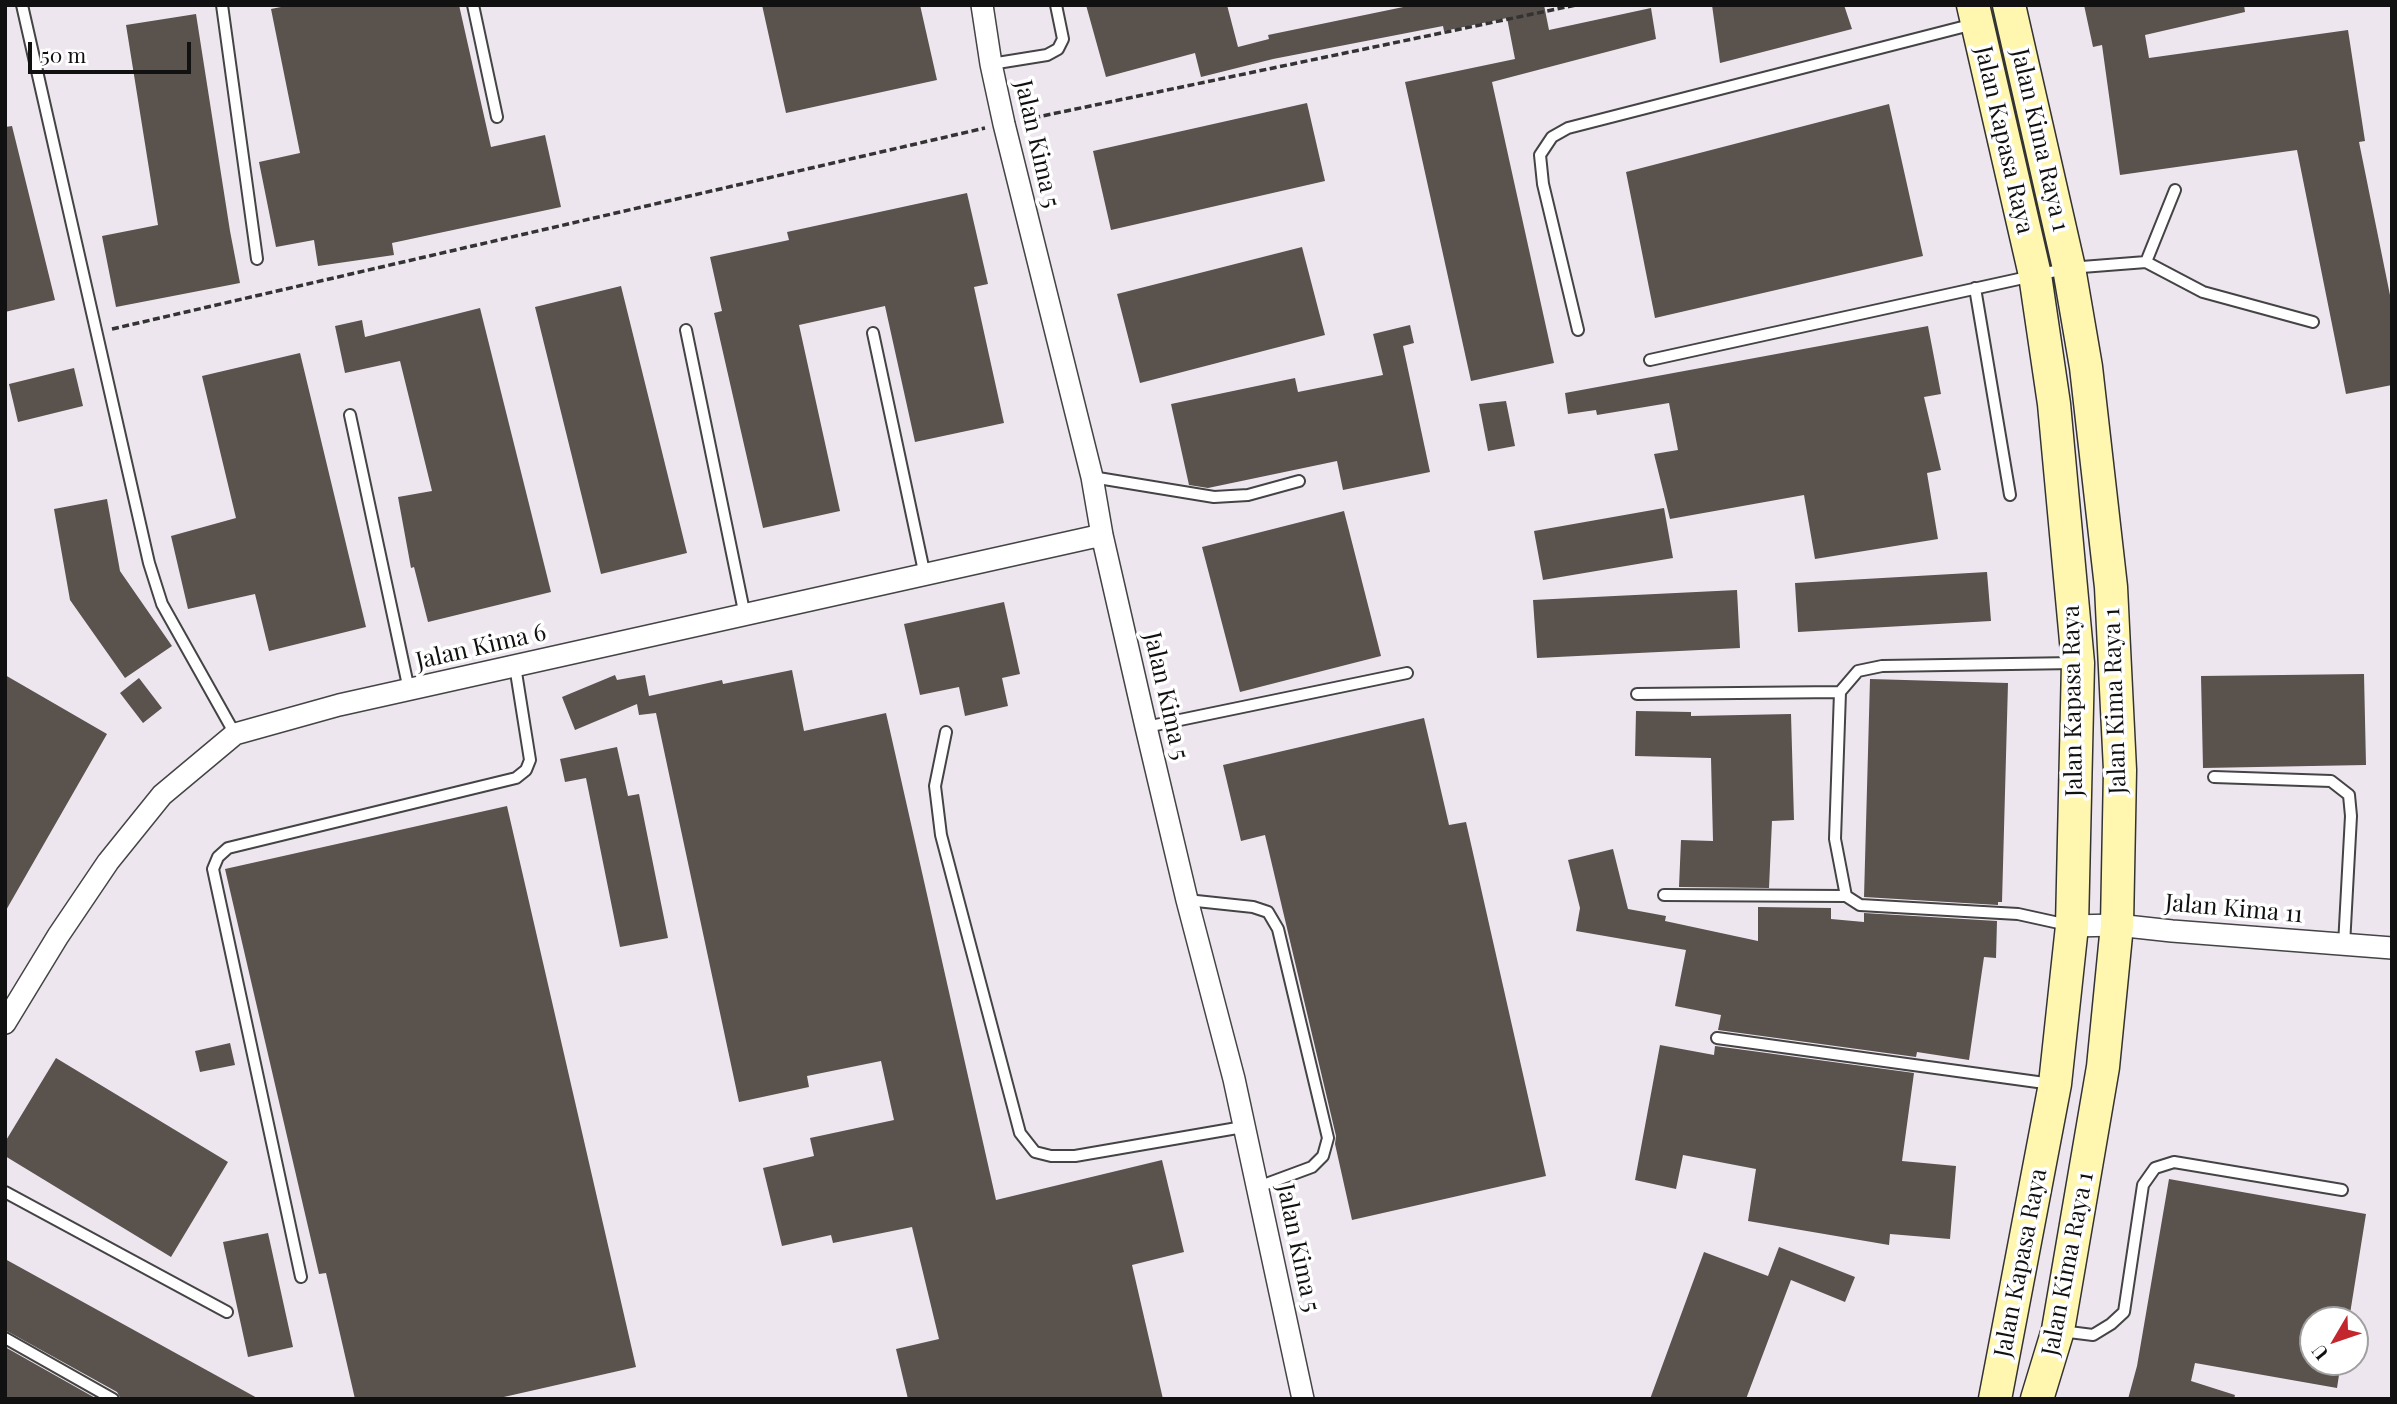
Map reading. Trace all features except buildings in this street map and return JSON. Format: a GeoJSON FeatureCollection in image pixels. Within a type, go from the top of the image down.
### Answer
{"type":"FeatureCollection","features":[{"type":"Feature","properties":{"kind":"main road","name":"Jalan Kima Raya 1"},"geometry":{"type":"LineString","coordinates":[[2009,5],[2069,268],[2086,367],[2111,587],[2120,770],[2117,925],[2103,1067],[2058,1330],[2037,1399]]}},
{"type":"Feature","properties":{"kind":"main road","name":"Jalan Kapasa Raya"},"geometry":{"type":"LineString","coordinates":[[1975,14],[2035,275],[2054,404],[2078,663],[2072,926],[2055,1084],[1995,1399]]}},
{"type":"Feature","properties":{"kind":"street","name":"Jalan Kima 5"},"geometry":{"type":"LineString","coordinates":[[982,5],[990,64],[1092,477],[1102,535],[1187,900],[1234,1079],[1303,1399]]}},
{"type":"Feature","properties":{"kind":"street","name":"Jalan Kima 6"},"geometry":{"type":"LineString","coordinates":[[5,1023],[58,936],[115,853],[162,795],[235,734],[339,705],[1102,535]]}},
{"type":"Feature","properties":{"kind":"street","name":"Jalan Kima 11"},"geometry":{"type":"LineString","coordinates":[[2072,926],[2117,925],[2392,948]]}},
{"type":"Feature","properties":{"kind":"lane"},"geometry":{"type":"LineString","coordinates":[[22,5],[149,563],[162,604],[235,734]]}},
{"type":"Feature","properties":{"kind":"lane"},"geometry":{"type":"LineString","coordinates":[[222,5],[257,259]]}},
{"type":"Feature","properties":{"kind":"lane"},"geometry":{"type":"LineString","coordinates":[[473,5],[497,117]]}},
{"type":"Feature","properties":{"kind":"lane"},"geometry":{"type":"LineString","coordinates":[[990,64],[1047,55],[1058,49],[1063,39],[1056,5]]}},
{"type":"Feature","properties":{"kind":"lane"},"geometry":{"type":"LineString","coordinates":[[1578,330],[1543,184],[1540,155],[1552,137],[1568,128],[1975,14]]}},
{"type":"Feature","properties":{"kind":"lane"},"geometry":{"type":"LineString","coordinates":[[2146,262],[2175,190]]}},
{"type":"Feature","properties":{"kind":"lane"},"geometry":{"type":"LineString","coordinates":[[1650,360],[2069,268],[2146,262],[2203,292],[2313,322]]}},
{"type":"Feature","properties":{"kind":"lane"},"geometry":{"type":"LineString","coordinates":[[1975,288],[2010,495]]}},
{"type":"Feature","properties":{"kind":"lane"},"geometry":{"type":"LineString","coordinates":[[686,330],[745,615]]}},
{"type":"Feature","properties":{"kind":"lane"},"geometry":{"type":"LineString","coordinates":[[873,333],[925,576]]}},
{"type":"Feature","properties":{"kind":"lane"},"geometry":{"type":"LineString","coordinates":[[350,415],[410,690]]}},
{"type":"Feature","properties":{"kind":"lane"},"geometry":{"type":"LineString","coordinates":[[1092,477],[1214,497],[1248,495],[1299,481]]}},
{"type":"Feature","properties":{"kind":"lane"},"geometry":{"type":"LineString","coordinates":[[1846,896],[1835,839],[1840,692],[1858,671],[1882,666],[2078,663]]}},
{"type":"Feature","properties":{"kind":"lane"},"geometry":{"type":"LineString","coordinates":[[301,1277],[213,869],[218,857],[228,848],[516,778],[526,770],[530,760],[515,666]]}},
{"type":"Feature","properties":{"kind":"lane"},"geometry":{"type":"LineString","coordinates":[[1146,727],[1407,673]]}},
{"type":"Feature","properties":{"kind":"lane"},"geometry":{"type":"LineString","coordinates":[[1637,694],[1840,692]]}},
{"type":"Feature","properties":{"kind":"lane"},"geometry":{"type":"LineString","coordinates":[[946,732],[935,786],[942,835],[1020,1133],[1035,1152],[1051,1156],[1075,1156],[1243,1127]]}},
{"type":"Feature","properties":{"kind":"lane"},"geometry":{"type":"LineString","coordinates":[[2214,777],[2330,781],[2349,795],[2351,816],[2344,945]]}},
{"type":"Feature","properties":{"kind":"lane"},"geometry":{"type":"LineString","coordinates":[[1664,895],[1846,896],[1860,905],[2018,914],[2072,926]]}},
{"type":"Feature","properties":{"kind":"lane"},"geometry":{"type":"LineString","coordinates":[[1187,900],[1253,906],[1268,912],[1278,929],[1328,1138],[1323,1156],[1312,1167],[1258,1187]]}},
{"type":"Feature","properties":{"kind":"lane"},"geometry":{"type":"LineString","coordinates":[[1717,1038],[2055,1084]]}},
{"type":"Feature","properties":{"kind":"lane"},"geometry":{"type":"LineString","coordinates":[[2058,1330],[2093,1335],[2124,1312],[2143,1185],[2155,1168],[2174,1162],[2342,1190]]}},
{"type":"Feature","properties":{"kind":"lane"},"geometry":{"type":"LineString","coordinates":[[5,1192],[227,1312]]}},
{"type":"Feature","properties":{"kind":"lane"},"geometry":{"type":"LineString","coordinates":[[5,1338],[113,1399]]}},
{"type":"Feature","properties":{"kind":"path"},"geometry":{"type":"LineString","coordinates":[[96,332],[1004,124],[1576,5]]}},
{"type":"Feature","properties":{"kind":"shaded area"},"geometry":{"type":"Polygon","coordinates":[[[5,5],[2392,5],[2392,1399],[5,1399],[5,5]]]}}]}
